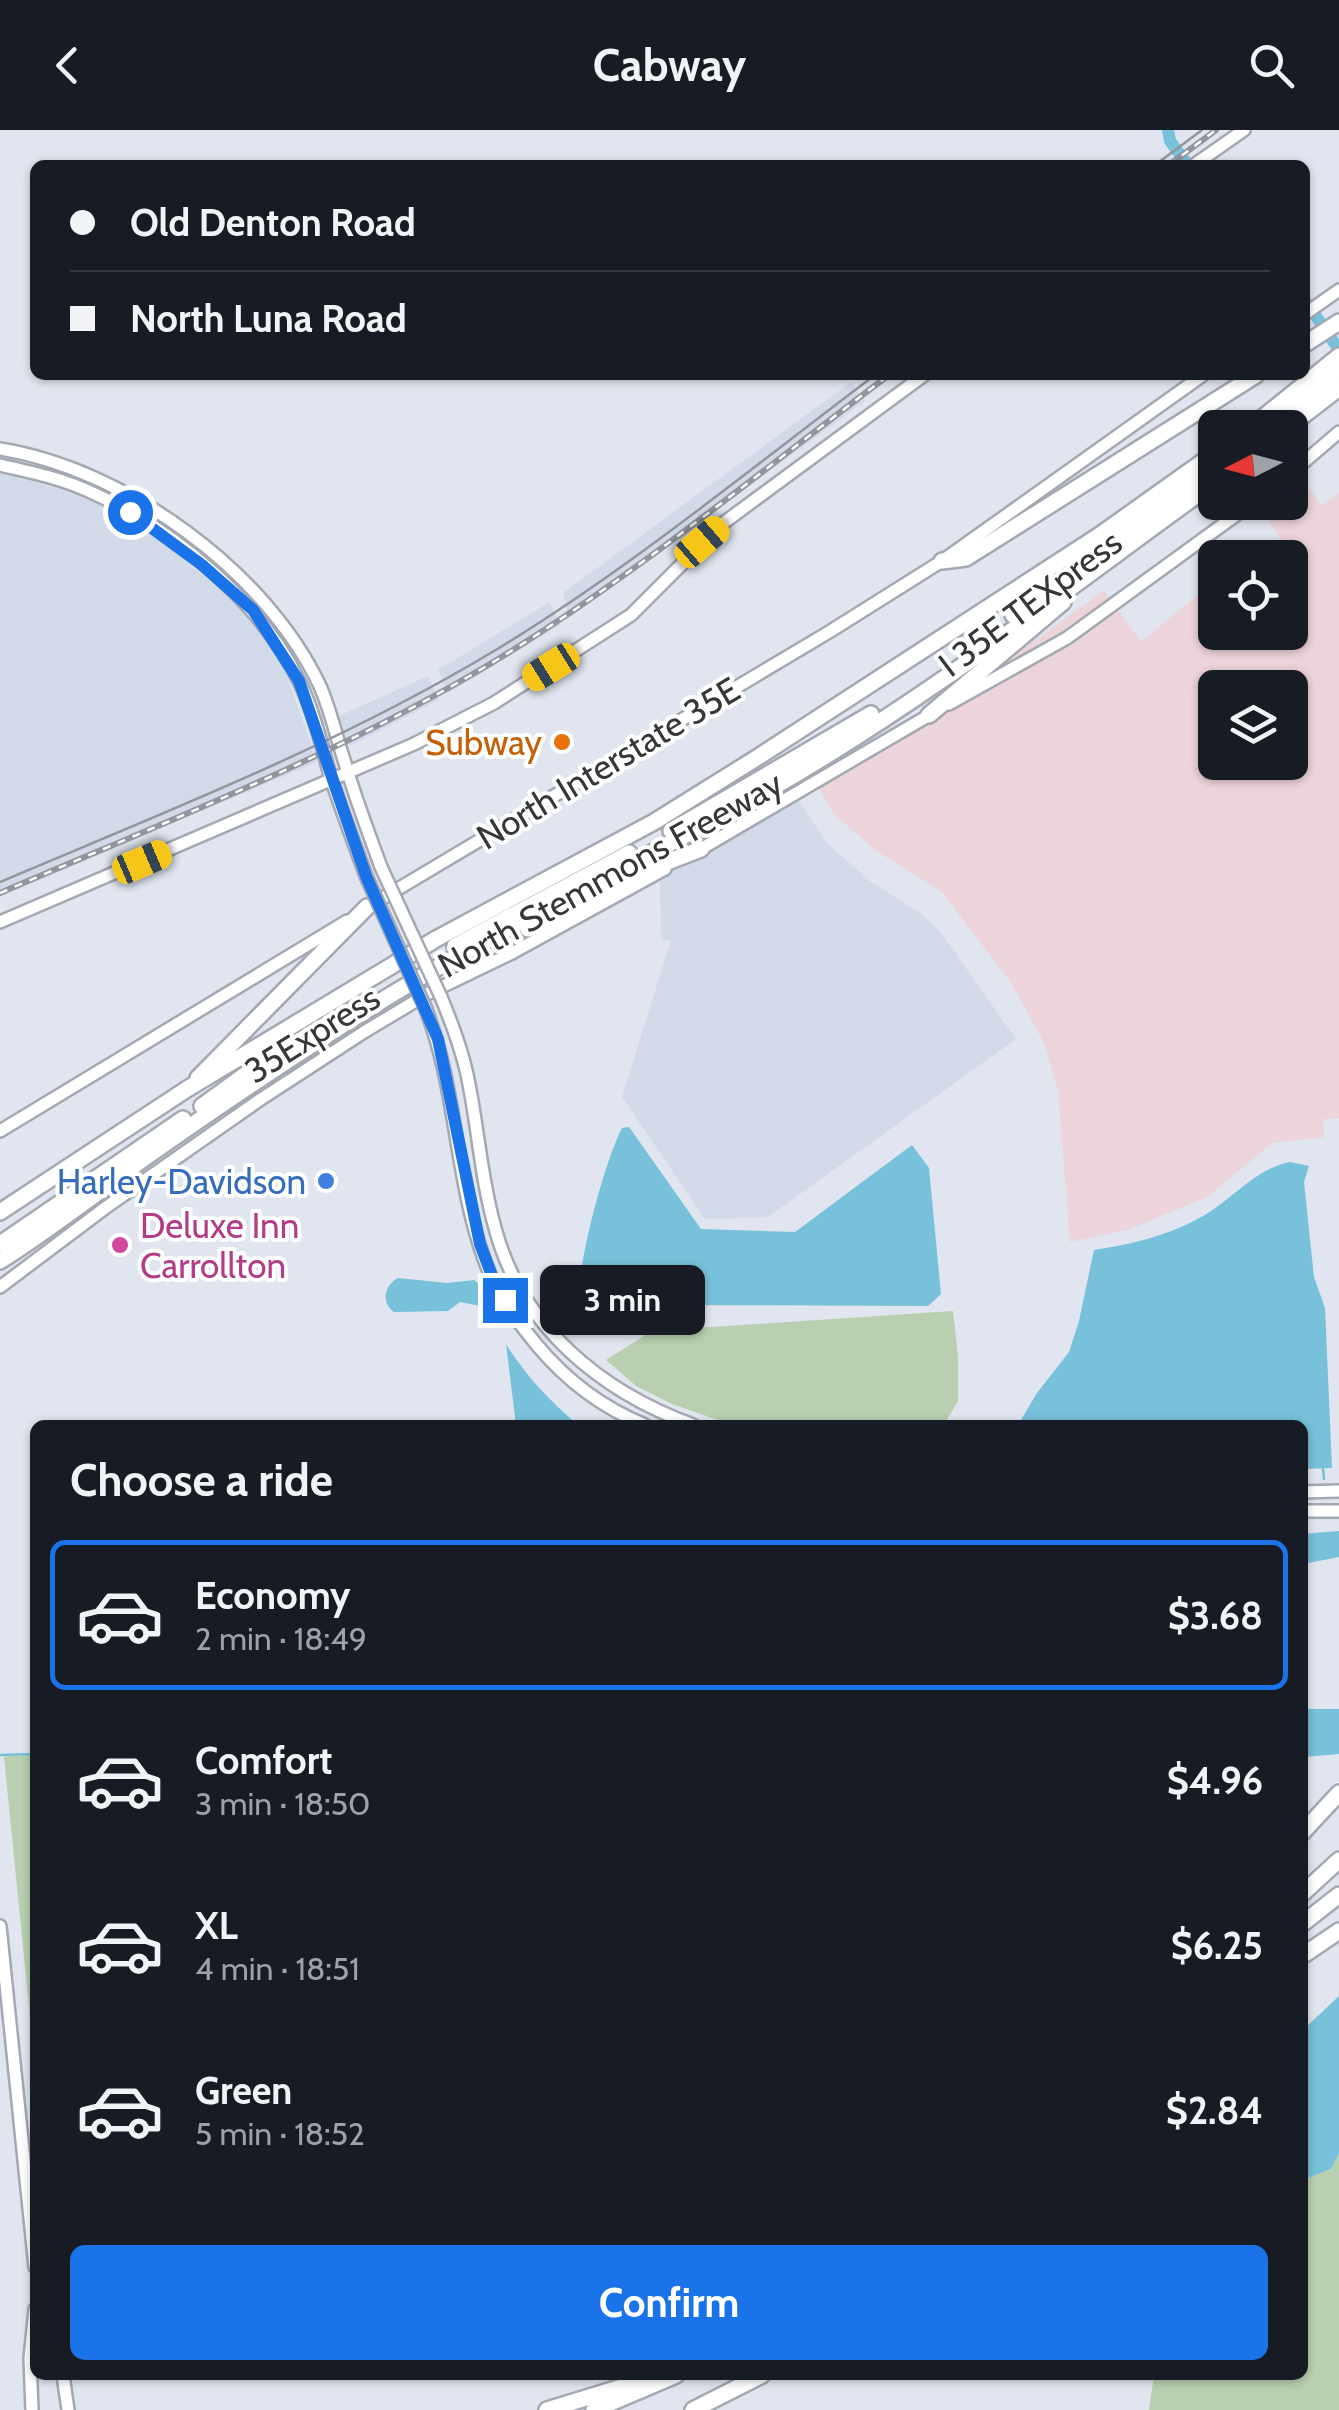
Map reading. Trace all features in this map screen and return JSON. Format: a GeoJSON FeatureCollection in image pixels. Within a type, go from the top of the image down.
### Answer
{"type":"FeatureCollection","features":[{"type":"Feature","properties":{"kind":"highway"},"geometry":{"type":"LineString","coordinates":[[1310,341],[1339,322]]}},
{"type":"Feature","properties":{"kind":"highway"},"geometry":{"type":"LineString","coordinates":[[1293,410],[1339,356]]}},
{"type":"Feature","properties":{"kind":"highway"},"geometry":{"type":"LineString","coordinates":[[1295,410],[1339,371]]}},
{"type":"Feature","properties":{"kind":"highway"},"geometry":{"type":"LineString","coordinates":[[942,561],[966,558],[1248,380]]}},
{"type":"Feature","properties":{"kind":"highway"},"geometry":{"type":"LineString","coordinates":[[1299,410],[1339,388]]}},
{"type":"Feature","properties":{"kind":"highway","name":"North Stemmons Freeway"},"geometry":{"type":"LineString","coordinates":[[0,1212],[186,1089],[436,939],[670,812],[1100,535],[1198,464]]}},
{"type":"Feature","properties":{"kind":"highway","name":"I 35E TEXpress"},"geometry":{"type":"LineString","coordinates":[[840,732],[915,688],[1198,479]]}},
{"type":"Feature","properties":{"kind":"highway","name":"North Stemmons Freeway"},"geometry":{"type":"LineString","coordinates":[[4,1249],[382,1001],[768,790],[925,691],[1198,495]]}},
{"type":"Feature","properties":{"kind":"highway"},"geometry":{"type":"LineString","coordinates":[[929,715],[1088,577]]}},
{"type":"Feature","properties":{"kind":"highway","name":"35Express"},"geometry":{"type":"LineString","coordinates":[[4,1249],[253,1069],[440,954],[658,839],[840,732]]}},
{"type":"Feature","properties":{"kind":"highway"},"geometry":{"type":"LineString","coordinates":[[382,1001],[409,993],[639,873],[702,848]]}},
{"type":"Feature","properties":{"kind":"highway"},"geometry":{"type":"LineString","coordinates":[[186,1089],[368,908]]}},
{"type":"Feature","properties":{"kind":"highway"},"geometry":{"type":"LineString","coordinates":[[1308,1827],[1339,1794]]}},
{"type":"Feature","properties":{"kind":"highway"},"geometry":{"type":"LineString","coordinates":[[1308,1888],[1339,1860]]}},
{"type":"Feature","properties":{"kind":"highway"},"geometry":{"type":"LineString","coordinates":[[1308,1919],[1339,1895]]}},
{"type":"Feature","properties":{"kind":"highway"},"geometry":{"type":"LineString","coordinates":[[1308,1952],[1339,1931]]}},
{"type":"Feature","properties":{"kind":"highway"},"geometry":{"type":"LineString","coordinates":[[547,2410],[645,2380]]}},
{"type":"Feature","properties":{"kind":"highway"},"geometry":{"type":"LineString","coordinates":[[594,2410],[664,2380]]}},
{"type":"Feature","properties":{"kind":"highway"},"geometry":{"type":"LineString","coordinates":[[693,2410],[752,2380]]}},
{"type":"Feature","properties":{"kind":"main road"},"geometry":{"type":"LineString","coordinates":[[1201,160],[1244,130]]}},
{"type":"Feature","properties":{"kind":"main road"},"geometry":{"type":"LineString","coordinates":[[1310,310],[1335,293]]}},
{"type":"Feature","properties":{"kind":"main road"},"geometry":{"type":"LineString","coordinates":[[0,922],[460,723],[628,617],[722,524],[917,380]]}},
{"type":"Feature","properties":{"kind":"main road","name":"North Interstate 35E"},"geometry":{"type":"LineString","coordinates":[[0,1131],[830,632],[942,561],[1196,380]]}},
{"type":"Feature","properties":{"kind":"main road"},"geometry":{"type":"LineString","coordinates":[[1308,459],[1339,432]]}},
{"type":"Feature","properties":{"kind":"main road"},"geometry":{"type":"LineString","coordinates":[[1,451],[69,466],[134,495],[230,569],[284,625],[316,680],[381,867],[442,997],[466,1069],[494,1228],[507,1265],[523,1294],[560,1342],[602,1380],[642,1405],[680,1420]]}},
{"type":"Feature","properties":{"kind":"main road"},"geometry":{"type":"LineString","coordinates":[[0,465],[46,475],[130,512],[202,565],[253,610],[299,681],[366,876],[438,1039],[467,1190],[494,1281],[516,1319],[552,1364],[633,1420]]}},
{"type":"Feature","properties":{"kind":"main road"},"geometry":{"type":"LineString","coordinates":[[0,1288],[105,1208],[364,1032],[702,848],[1067,638],[1229,520]]}},
{"type":"Feature","properties":{"kind":"main road"},"geometry":{"type":"LineString","coordinates":[[253,610],[264,601]]}},
{"type":"Feature","properties":{"kind":"main road"},"geometry":{"type":"LineString","coordinates":[[1308,1492],[1339,1491]]}},
{"type":"Feature","properties":{"kind":"main road"},"geometry":{"type":"LineString","coordinates":[[1308,1511],[1339,1511]]}},
{"type":"Feature","properties":{"kind":"main road"},"geometry":{"type":"LineString","coordinates":[[0,1926],[30,2218]]}},
{"type":"Feature","properties":{"kind":"main road"},"geometry":{"type":"LineString","coordinates":[[30,2380],[31,2409]]}},
{"type":"Feature","properties":{"kind":"main road"},"geometry":{"type":"LineString","coordinates":[[64,2380],[68,2410]]}},
{"type":"Feature","properties":{"kind":"shaded area"},"geometry":{"type":"Polygon","coordinates":[[[851,382],[865,401],[569,618],[563,593],[851,382]]]}},
{"type":"Feature","properties":{"kind":"shaded area"},"geometry":{"type":"Polygon","coordinates":[[[0,474],[99,503],[161,541],[222,591],[264,633],[287,676],[317,762],[0,897],[0,474]]]}},
{"type":"Feature","properties":{"kind":"shaded area"},"geometry":{"type":"Polygon","coordinates":[[[1308,487],[1322,506],[1339,493],[1339,1118],[1323,1119],[1324,1137],[1272,1143],[1207,1197],[1130,1229],[1070,1242],[1058,1090],[1044,1043],[1012,984],[941,891],[875,850],[833,813],[819,787],[847,773],[1104,591],[1141,642],[1198,595],[1198,650],[1308,650],[1308,540],[1281,540],[1268,520],[1308,520],[1308,487]]]}},
{"type":"Feature","properties":{"kind":"shaded area"},"geometry":{"type":"Polygon","coordinates":[[[550,602],[560,625],[448,693],[438,670],[550,602]]]}},
{"type":"Feature","properties":{"kind":"shaded area"},"geometry":{"type":"Polygon","coordinates":[[[428,676],[439,700],[350,746],[339,716],[428,676]]]}},
{"type":"Feature","properties":{"kind":"shaded area"},"geometry":{"type":"Polygon","coordinates":[[[782,777],[828,844],[870,881],[939,930],[1016,1039],[768,1217],[705,1219],[622,1097],[671,940],[661,939],[659,847],[782,777]]]}},
{"type":"Feature","properties":{"kind":"green space"},"geometry":{"type":"Polygon","coordinates":[[[953,1311],[958,1401],[947,1420],[718,1420],[636,1386],[606,1360],[652,1331],[953,1311]]]}},
{"type":"Feature","properties":{"kind":"green space"},"geometry":{"type":"Polygon","coordinates":[[[30,1753],[30,2017],[4,1757],[30,1753]]]}},
{"type":"Feature","properties":{"kind":"green space"},"geometry":{"type":"Polygon","coordinates":[[[1339,2153],[1339,2410],[1149,2410],[1153,2380],[1308,2380],[1308,2178],[1331,2169],[1339,2153]]]}},
{"type":"Feature","properties":{"kind":"water"},"geometry":{"type":"Polygon","coordinates":[[[629,1127],[701,1229],[795,1232],[912,1145],[929,1168],[941,1294],[928,1306],[675,1305],[590,1319],[580,1316],[580,1277],[591,1221],[615,1144],[622,1128],[629,1127]]]}},
{"type":"Feature","properties":{"kind":"water"},"geometry":{"type":"Polygon","coordinates":[[[1290,1162],[1309,1166],[1304,1182],[1314,1277],[1325,1308],[1332,1468],[1308,1469],[1308,1420],[1021,1420],[1069,1352],[1094,1250],[1137,1242],[1179,1228],[1277,1166],[1290,1162]]]}},
{"type":"Feature","properties":{"kind":"water"},"geometry":{"type":"Polygon","coordinates":[[[398,1278],[447,1283],[474,1280],[481,1286],[484,1303],[480,1306],[460,1302],[448,1311],[394,1312],[387,1304],[386,1294],[398,1278]]]}},
{"type":"Feature","properties":{"kind":"water"},"geometry":{"type":"Polygon","coordinates":[[[506,1344],[539,1387],[572,1420],[515,1420],[506,1344]]]}},
{"type":"Feature","properties":{"kind":"water"},"geometry":{"type":"Polygon","coordinates":[[[1339,1531],[1339,1557],[1308,1563],[1308,1534],[1339,1531]]]}},
{"type":"Feature","properties":{"kind":"water"},"geometry":{"type":"Polygon","coordinates":[[[1308,1709],[1339,1709],[1339,1754],[1308,1757],[1308,1709]]]}},
{"type":"Feature","properties":{"kind":"water"},"geometry":{"type":"Polygon","coordinates":[[[1339,1996],[1339,2153],[1331,2169],[1308,2178],[1308,2025],[1339,1996]]]}},
{"type":"Feature","properties":{"kind":"waterway"},"geometry":{"type":"LineString","coordinates":[[1168,130],[1170,141],[1184,160]]}},
{"type":"Feature","properties":{"kind":"waterway"},"geometry":{"type":"LineString","coordinates":[[1310,308],[1339,349]]}},
{"type":"Feature","properties":{"kind":"waterway"},"geometry":{"type":"LineString","coordinates":[[1323,1469],[1324,1479]]}},
{"type":"Feature","properties":{"kind":"waterway"},"geometry":{"type":"LineString","coordinates":[[0,1755],[30,1754]]}},
{"type":"Feature","properties":{"kind":"tram line"},"geometry":{"type":"LineString","coordinates":[[1162,160],[1202,130]]}},
{"type":"Feature","properties":{"kind":"tram line"},"geometry":{"type":"LineString","coordinates":[[0,882],[313,747],[494,651],[640,553],[868,380]]}},
{"type":"Feature","properties":{"kind":"railway"},"geometry":{"type":"LineString","coordinates":[[1176,160],[1216,130]]}},
{"type":"Feature","properties":{"kind":"railway"},"geometry":{"type":"LineString","coordinates":[[0,893],[314,757],[495,661],[646,559],[882,380]]}},
{"type":"Feature","properties":{"kind":"place","name":"Subway"},"geometry":{"type":"Point","coordinates":[562,742]}},
{"type":"Feature","properties":{"kind":"place","name":"Harley-Davidson"},"geometry":{"type":"Point","coordinates":[326,1181]}},
{"type":"Feature","properties":{"kind":"place","name":"Deluxe Inn Carrollton"},"geometry":{"type":"Point","coordinates":[120,1245]}},
{"type":"Feature","properties":{"kind":"route"},"geometry":{"type":"LineString","coordinates":[[130,512],[202,565],[253,610],[299,681],[366,876],[438,1039],[480,1244],[505,1300]]}}]}
